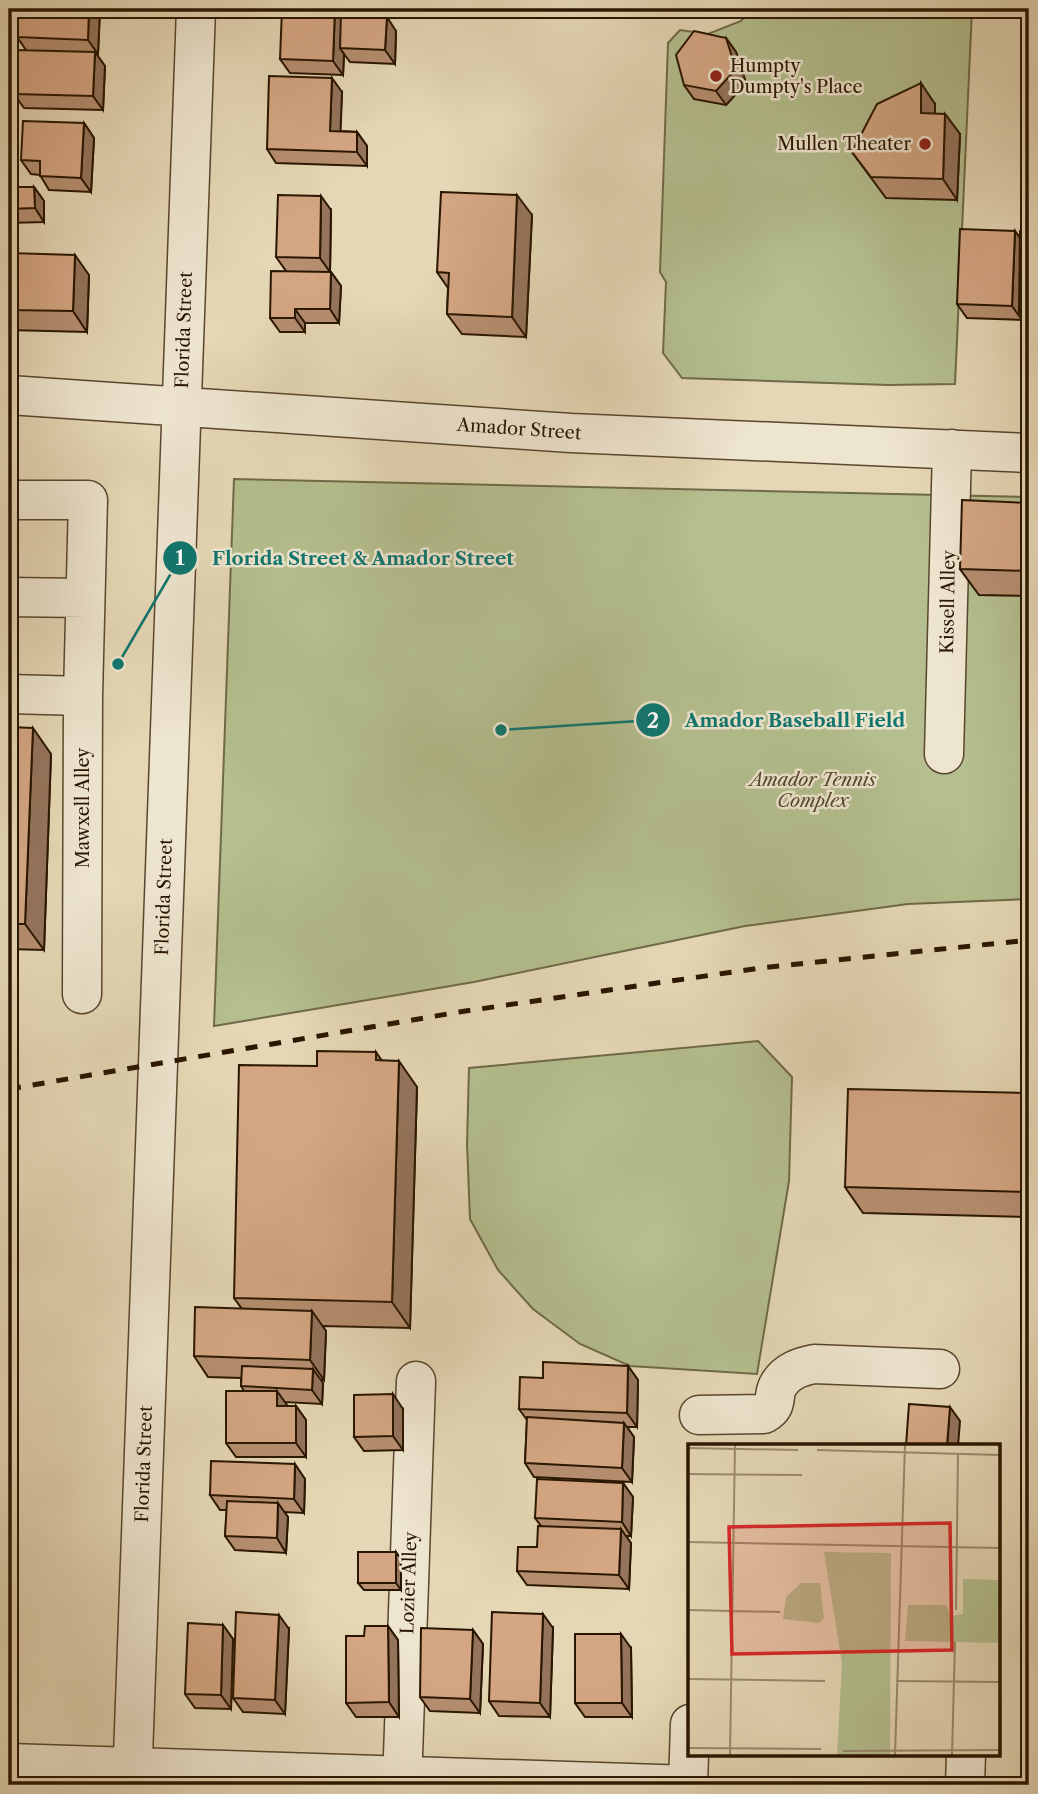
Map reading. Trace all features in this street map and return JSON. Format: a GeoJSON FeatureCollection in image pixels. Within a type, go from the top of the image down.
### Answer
{"type":"FeatureCollection","features":[{"type":"Feature","properties":{"kind":"street","name":"Florida Street"},"geometry":{"type":"LineString","coordinates":[[132,1777],[196,9]]}},
{"type":"Feature","properties":{"kind":"street","name":"Amador Street"},"geometry":{"type":"LineString","coordinates":[[9,395],[571,433],[1029,453]]}},
{"type":"Feature","properties":{"kind":"street","name":"Kissell Alley"},"geometry":{"type":"LineString","coordinates":[[944,754],[952,449]]}},
{"type":"Feature","properties":{"kind":"street","name":"Mawxell Alley"},"geometry":{"type":"LineString","coordinates":[[9,500],[88,500],[83,696],[82,994]]}},
{"type":"Feature","properties":{"kind":"street"},"geometry":{"type":"LineString","coordinates":[[9,597],[85,598]]}},
{"type":"Feature","properties":{"kind":"street"},"geometry":{"type":"LineString","coordinates":[[9,694],[83,696]]}},
{"type":"Feature","properties":{"kind":"street"},"geometry":{"type":"LineString","coordinates":[[699,1419],[764,1415],[774,1405],[778,1385],[795,1369],[814,1364],[940,1369]]}},
{"type":"Feature","properties":{"kind":"street","name":"Lozier Alley"},"geometry":{"type":"LineString","coordinates":[[402,1781],[416,1381]]}},
{"type":"Feature","properties":{"kind":"street"},"geometry":{"type":"LineString","coordinates":[[9,1763],[132,1777],[689,1785],[689,1756]]}},
{"type":"Feature","properties":{"kind":"street"},"geometry":{"type":"LineString","coordinates":[[965,1785],[966,1756]]}},
{"type":"Feature","properties":{"kind":"green space"},"geometry":{"type":"Polygon","coordinates":[[[752,9],[972,9],[955,384],[888,385],[682,378],[663,353],[666,282],[660,272],[668,43],[680,30],[708,34],[741,21],[752,9]]]}},
{"type":"Feature","properties":{"kind":"green space","name":"Amador Tennis Complex"},"geometry":{"type":"Polygon","coordinates":[[[234,479],[1029,497],[1029,899],[908,904],[745,926],[474,982],[214,1026],[234,479]]]}},
{"type":"Feature","properties":{"kind":"green space"},"geometry":{"type":"Polygon","coordinates":[[[758,1041],[792,1077],[789,1181],[757,1374],[630,1366],[580,1344],[533,1309],[498,1270],[470,1219],[467,1144],[469,1068],[758,1041]]]}},
{"type":"Feature","properties":{"kind":"building"},"geometry":{"type":"Polygon","coordinates":[[[18,9],[89,9],[88,40],[17,37],[18,9]]]}},
{"type":"Feature","properties":{"kind":"building"},"geometry":{"type":"Polygon","coordinates":[[[282,9],[335,9],[333,61],[280,59],[282,9]]]}},
{"type":"Feature","properties":{"kind":"building"},"geometry":{"type":"Polygon","coordinates":[[[341,14],[387,17],[385,50],[340,48],[341,14]]]}},
{"type":"Feature","properties":{"kind":"building","name":"Humpty Dumpty's Place"},"geometry":{"type":"Polygon","coordinates":[[[694,31],[726,38],[736,69],[716,91],[684,85],[676,55],[694,31]]]}},
{"type":"Feature","properties":{"kind":"building"},"geometry":{"type":"Polygon","coordinates":[[[15,50],[95,52],[93,96],[14,94],[15,50]]]}},
{"type":"Feature","properties":{"kind":"building"},"geometry":{"type":"Polygon","coordinates":[[[269,76],[332,78],[330,131],[357,132],[357,152],[267,149],[269,76]]]}},
{"type":"Feature","properties":{"kind":"building"},"geometry":{"type":"Polygon","coordinates":[[[921,83],[921,113],[945,114],[943,179],[871,177],[852,152],[877,104],[921,83]]]}},
{"type":"Feature","properties":{"kind":"building"},"geometry":{"type":"Polygon","coordinates":[[[23,121],[84,123],[81,178],[40,176],[40,161],[21,160],[23,121]]]}},
{"type":"Feature","properties":{"kind":"building"},"geometry":{"type":"Polygon","coordinates":[[[9,187],[34,187],[35,208],[9,209],[9,187]]]}},
{"type":"Feature","properties":{"kind":"building"},"geometry":{"type":"Polygon","coordinates":[[[441,192],[517,195],[512,317],[447,314],[449,273],[437,272],[441,192]]]}},
{"type":"Feature","properties":{"kind":"building"},"geometry":{"type":"Polygon","coordinates":[[[278,195],[321,196],[320,258],[276,257],[278,195]]]}},
{"type":"Feature","properties":{"kind":"building"},"geometry":{"type":"Polygon","coordinates":[[[960,229],[1015,231],[1012,306],[957,304],[960,229]]]}},
{"type":"Feature","properties":{"kind":"building"},"geometry":{"type":"Polygon","coordinates":[[[1020,231],[1029,231],[1029,312],[1019,312],[1020,231]]]}},
{"type":"Feature","properties":{"kind":"building"},"geometry":{"type":"Polygon","coordinates":[[[9,253],[75,255],[73,311],[9,310],[9,253]]]}},
{"type":"Feature","properties":{"kind":"building"},"geometry":{"type":"Polygon","coordinates":[[[271,271],[331,272],[330,309],[295,309],[295,318],[270,318],[271,271]]]}},
{"type":"Feature","properties":{"kind":"building"},"geometry":{"type":"Polygon","coordinates":[[[962,500],[1029,503],[1029,571],[960,569],[962,500]]]}},
{"type":"Feature","properties":{"kind":"building"},"geometry":{"type":"Polygon","coordinates":[[[9,727],[33,728],[25,924],[9,924],[9,727]]]}},
{"type":"Feature","properties":{"kind":"building"},"geometry":{"type":"Polygon","coordinates":[[[317,1051],[376,1052],[376,1060],[399,1061],[392,1302],[234,1298],[239,1065],[317,1066],[317,1051]]]}},
{"type":"Feature","properties":{"kind":"building"},"geometry":{"type":"Polygon","coordinates":[[[848,1089],[1029,1093],[1029,1192],[845,1187],[848,1089]]]}},
{"type":"Feature","properties":{"kind":"building"},"geometry":{"type":"Polygon","coordinates":[[[195,1307],[312,1311],[310,1360],[194,1356],[195,1307]]]}},
{"type":"Feature","properties":{"kind":"building"},"geometry":{"type":"Polygon","coordinates":[[[543,1362],[628,1366],[627,1413],[519,1409],[520,1377],[543,1378],[543,1362]]]}},
{"type":"Feature","properties":{"kind":"building"},"geometry":{"type":"Polygon","coordinates":[[[242,1366],[313,1369],[312,1390],[241,1386],[242,1366]]]}},
{"type":"Feature","properties":{"kind":"building"},"geometry":{"type":"Polygon","coordinates":[[[226,1391],[277,1391],[277,1406],[296,1406],[296,1443],[226,1443],[226,1391]]]}},
{"type":"Feature","properties":{"kind":"building"},"geometry":{"type":"Polygon","coordinates":[[[393,1394],[393,1436],[354,1437],[354,1395],[393,1394]]]}},
{"type":"Feature","properties":{"kind":"building"},"geometry":{"type":"Polygon","coordinates":[[[909,1404],[950,1407],[947,1444],[906,1444],[909,1404]]]}},
{"type":"Feature","properties":{"kind":"building"},"geometry":{"type":"Polygon","coordinates":[[[527,1417],[624,1423],[622,1468],[525,1463],[527,1417]]]}},
{"type":"Feature","properties":{"kind":"building"},"geometry":{"type":"Polygon","coordinates":[[[211,1461],[295,1464],[294,1499],[210,1495],[211,1461]]]}},
{"type":"Feature","properties":{"kind":"building"},"geometry":{"type":"Polygon","coordinates":[[[537,1479],[623,1483],[622,1522],[535,1518],[537,1479]]]}},
{"type":"Feature","properties":{"kind":"building"},"geometry":{"type":"Polygon","coordinates":[[[227,1501],[278,1503],[277,1538],[225,1536],[227,1501]]]}},
{"type":"Feature","properties":{"kind":"building"},"geometry":{"type":"Polygon","coordinates":[[[538,1526],[621,1529],[619,1575],[517,1571],[518,1547],[537,1547],[538,1526]]]}},
{"type":"Feature","properties":{"kind":"building"},"geometry":{"type":"Polygon","coordinates":[[[358,1552],[396,1552],[396,1583],[358,1583],[358,1552]]]}},
{"type":"Feature","properties":{"kind":"building"},"geometry":{"type":"Polygon","coordinates":[[[236,1612],[279,1615],[275,1700],[233,1698],[236,1612]]]}},
{"type":"Feature","properties":{"kind":"building"},"geometry":{"type":"Polygon","coordinates":[[[492,1612],[543,1614],[540,1703],[489,1701],[492,1612]]]}},
{"type":"Feature","properties":{"kind":"building"},"geometry":{"type":"Polygon","coordinates":[[[188,1623],[223,1625],[221,1695],[185,1694],[188,1623]]]}},
{"type":"Feature","properties":{"kind":"building"},"geometry":{"type":"Polygon","coordinates":[[[365,1626],[388,1626],[389,1702],[346,1703],[346,1636],[364,1636],[365,1626]]]}},
{"type":"Feature","properties":{"kind":"building"},"geometry":{"type":"Polygon","coordinates":[[[421,1628],[473,1630],[470,1699],[420,1697],[421,1628]]]}},
{"type":"Feature","properties":{"kind":"building"},"geometry":{"type":"Polygon","coordinates":[[[575,1634],[621,1634],[622,1703],[575,1703],[575,1634]]]}},
{"type":"Feature","properties":{"kind":"railway"},"geometry":{"type":"LineString","coordinates":[[9,1089],[459,1012],[760,968],[1029,940]]}},
{"type":"Feature","properties":{"kind":"place","name":"Humpty Dumpty's Place"},"geometry":{"type":"Point","coordinates":[716,76]}},
{"type":"Feature","properties":{"kind":"place","name":"Mullen Theater"},"geometry":{"type":"Point","coordinates":[925,144]}},
{"type":"Feature","properties":{"kind":"place","name":"Florida Street & Amador Street"},"geometry":{"type":"Point","coordinates":[118,664]}},
{"type":"Feature","properties":{"kind":"place","name":"Amador Baseball Field"},"geometry":{"type":"Point","coordinates":[501,730]}}]}
